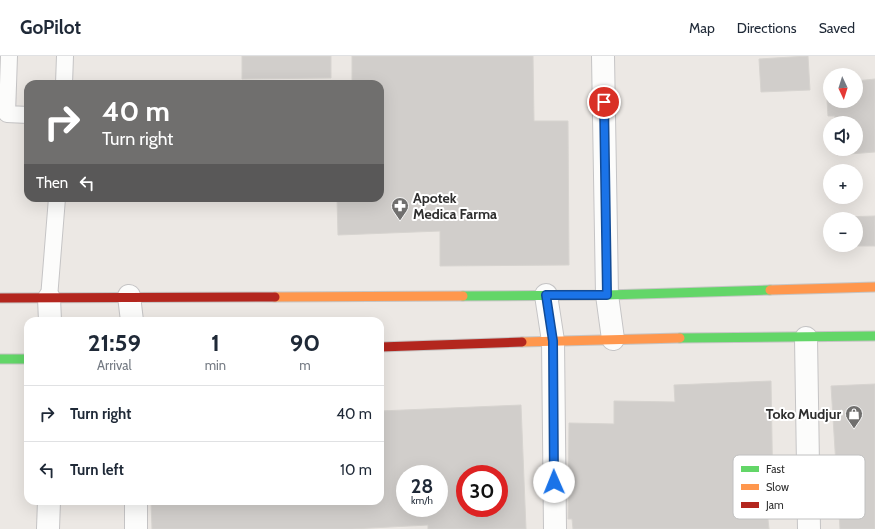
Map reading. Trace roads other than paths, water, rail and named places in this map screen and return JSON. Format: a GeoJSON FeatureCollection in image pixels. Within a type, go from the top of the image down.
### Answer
{"type":"FeatureCollection","features":[{"type":"Feature","properties":{"kind":"highway"},"geometry":{"type":"LineString","coordinates":[[0,298],[129,296],[607,295],[875,287]]}},
{"type":"Feature","properties":{"kind":"highway"},"geometry":{"type":"LineString","coordinates":[[384,347],[613,339],[806,338],[875,336]]}},
{"type":"Feature","properties":{"kind":"highway"},"geometry":{"type":"LineString","coordinates":[[0,359],[24,359]]}},
{"type":"Feature","properties":{"kind":"street"},"geometry":{"type":"LineString","coordinates":[[603,56],[607,295],[613,339]]}},
{"type":"Feature","properties":{"kind":"street"},"geometry":{"type":"LineString","coordinates":[[546,295],[553,341],[555,529]]}},
{"type":"Feature","properties":{"kind":"street"},"geometry":{"type":"LineString","coordinates":[[129,296],[132,317]]}},
{"type":"Feature","properties":{"kind":"street"},"geometry":{"type":"LineString","coordinates":[[48,298],[50,317]]}},
{"type":"Feature","properties":{"kind":"street"},"geometry":{"type":"LineString","coordinates":[[806,338],[808,455]]}},
{"type":"Feature","properties":{"kind":"street"},"geometry":{"type":"LineString","coordinates":[[48,529],[49,505]]}},
{"type":"Feature","properties":{"kind":"street"},"geometry":{"type":"LineString","coordinates":[[136,505],[136,529]]}},
{"type":"Feature","properties":{"kind":"street"},"geometry":{"type":"LineString","coordinates":[[810,519],[810,529]]}},
{"type":"Feature","properties":{"kind":"lane"},"geometry":{"type":"LineString","coordinates":[[9,56],[7,114],[24,115]]}},
{"type":"Feature","properties":{"kind":"lane"},"geometry":{"type":"LineString","coordinates":[[64,80],[65,56]]}},
{"type":"Feature","properties":{"kind":"lane"},"geometry":{"type":"LineString","coordinates":[[48,298],[57,202]]}},
{"type":"Feature","properties":{"kind":"place","name":"Apotek Medica Farma"},"geometry":{"type":"Point","coordinates":[400,221]}},
{"type":"Feature","properties":{"kind":"place","name":"Toko Mudjur"},"geometry":{"type":"Point","coordinates":[854,429]}}]}
